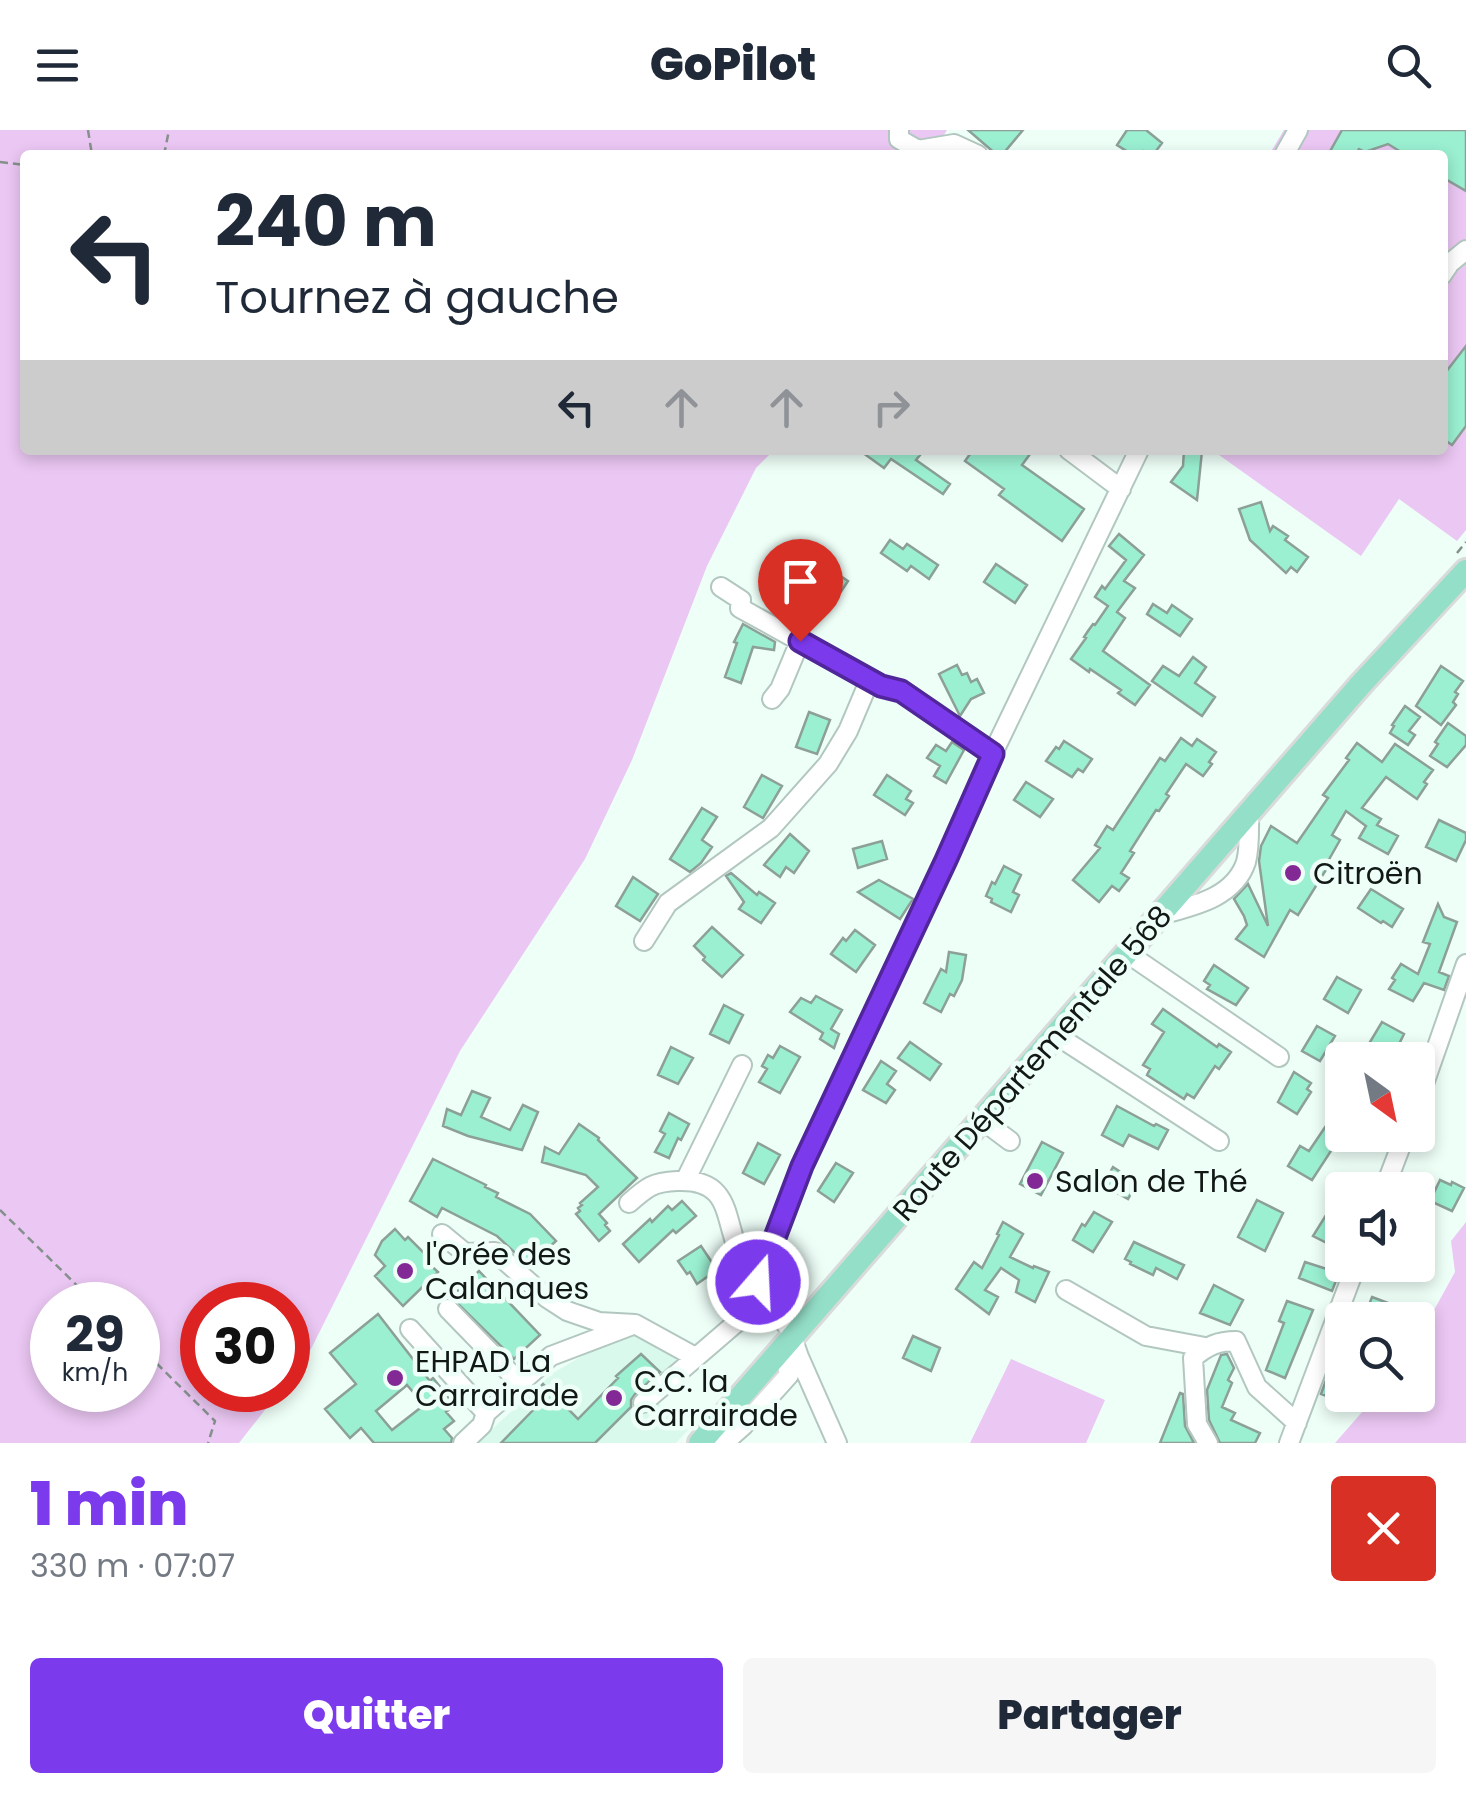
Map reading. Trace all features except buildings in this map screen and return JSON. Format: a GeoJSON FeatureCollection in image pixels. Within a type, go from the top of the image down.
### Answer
{"type":"FeatureCollection","features":[{"type":"Feature","properties":{"kind":"main road","name":"Route Départementale 568"},"geometry":{"type":"LineString","coordinates":[[1362,683],[1466,552]]}},
{"type":"Feature","properties":{"kind":"main road","name":"Route Départementale 568"},"geometry":{"type":"LineString","coordinates":[[700,1443],[1362,683],[1466,571]]}},
{"type":"Feature","properties":{"kind":"street"},"geometry":{"type":"LineString","coordinates":[[899,130],[899,138],[918,150],[954,144],[967,150]]}},
{"type":"Feature","properties":{"kind":"street"},"geometry":{"type":"LineString","coordinates":[[1077,455],[1121,488]]}},
{"type":"Feature","properties":{"kind":"street"},"geometry":{"type":"LineString","coordinates":[[758,1282],[802,1166],[1137,455]]}},
{"type":"Feature","properties":{"kind":"street"},"geometry":{"type":"LineString","coordinates":[[721,587],[741,600],[740,608],[881,686],[901,691],[993,754]]}},
{"type":"Feature","properties":{"kind":"street"},"geometry":{"type":"LineString","coordinates":[[772,700],[800,641]]}},
{"type":"Feature","properties":{"kind":"street"},"geometry":{"type":"LineString","coordinates":[[644,941],[668,903],[771,828],[828,764],[848,731],[870,678]]}},
{"type":"Feature","properties":{"kind":"street"},"geometry":{"type":"LineString","coordinates":[[1160,915],[1206,902],[1236,882],[1247,860],[1249,813]]}},
{"type":"Feature","properties":{"kind":"street"},"geometry":{"type":"LineString","coordinates":[[1127,953],[1279,1057]]}},
{"type":"Feature","properties":{"kind":"street"},"geometry":{"type":"LineString","coordinates":[[1435,1052],[1466,964]]}},
{"type":"Feature","properties":{"kind":"street"},"geometry":{"type":"LineString","coordinates":[[1056,1036],[1218,1141]]}},
{"type":"Feature","properties":{"kind":"street"},"geometry":{"type":"LineString","coordinates":[[685,1181],[742,1066]]}},
{"type":"Feature","properties":{"kind":"street"},"geometry":{"type":"LineString","coordinates":[[982,1120],[1010,1141]]}},
{"type":"Feature","properties":{"kind":"street"},"geometry":{"type":"LineString","coordinates":[[629,1203],[649,1185],[685,1181],[707,1184],[723,1202],[743,1262],[769,1304],[790,1328],[788,1375],[724,1443]]}},
{"type":"Feature","properties":{"kind":"street"},"geometry":{"type":"LineString","coordinates":[[442,1234],[465,1253],[495,1252],[548,1298],[568,1310],[599,1322],[635,1324],[695,1357]]}},
{"type":"Feature","properties":{"kind":"street"},"geometry":{"type":"LineString","coordinates":[[1289,1443],[1350,1282]]}},
{"type":"Feature","properties":{"kind":"street"},"geometry":{"type":"LineString","coordinates":[[1066,1290],[1146,1336],[1206,1348]]}},
{"type":"Feature","properties":{"kind":"street"},"geometry":{"type":"LineString","coordinates":[[643,1403],[743,1317],[769,1304]]}},
{"type":"Feature","properties":{"kind":"street"},"geometry":{"type":"LineString","coordinates":[[448,1309],[520,1383]]}},
{"type":"Feature","properties":{"kind":"street"},"geometry":{"type":"LineString","coordinates":[[463,1443],[492,1409],[551,1356],[635,1324]]}},
{"type":"Feature","properties":{"kind":"street"},"geometry":{"type":"LineString","coordinates":[[410,1329],[492,1409]]}},
{"type":"Feature","properties":{"kind":"street"},"geometry":{"type":"LineString","coordinates":[[1208,1443],[1198,1424],[1193,1358],[1222,1341],[1236,1341],[1257,1388],[1297,1423]]}},
{"type":"Feature","properties":{"kind":"street"},"geometry":{"type":"LineString","coordinates":[[789,1343],[837,1443]]}},
{"type":"Feature","properties":{"kind":"path"},"geometry":{"type":"LineString","coordinates":[[0,1210],[74,1282]]}},
{"type":"Feature","properties":{"kind":"path"},"geometry":{"type":"LineString","coordinates":[[160,1367],[215,1421],[208,1443]]}},
{"type":"Feature","properties":{"kind":"shaded area"},"geometry":{"type":"Polygon","coordinates":[[[0,130],[947,130],[935,150],[20,150],[20,455],[769,455],[756,468],[707,566],[632,760],[585,859],[460,1051],[310,1351],[310,1282],[180,1282],[180,1412],[263,1412],[239,1443],[0,1443],[0,130]]]}},
{"type":"Feature","properties":{"kind":"shaded area"},"geometry":{"type":"Polygon","coordinates":[[[1284,130],[1466,130],[1466,530],[1457,541],[1399,499],[1361,556],[1219,455],[1448,455],[1448,150],[1272,150],[1284,130]]]}},
{"type":"Feature","properties":{"kind":"shaded area"},"geometry":{"type":"Polygon","coordinates":[[[1466,1222],[1466,1443],[1335,1443],[1362,1412],[1435,1412],[1435,1308],[1455,1272],[1451,1241],[1466,1222]]]}},
{"type":"Feature","properties":{"kind":"shaded area"},"geometry":{"type":"Polygon","coordinates":[[[635,1333],[682,1353],[647,1393],[688,1430],[676,1443],[477,1443],[553,1373],[599,1346],[635,1333]]]}},
{"type":"Feature","properties":{"kind":"shaded area"},"geometry":{"type":"Polygon","coordinates":[[[1011,1359],[1105,1400],[1086,1443],[970,1443],[1011,1359]]]}},
{"type":"Feature","properties":{"kind":"place","name":"Citroën"},"geometry":{"type":"Point","coordinates":[1293,873]}},
{"type":"Feature","properties":{"kind":"place","name":"Salon de Thé"},"geometry":{"type":"Point","coordinates":[1035,1181]}},
{"type":"Feature","properties":{"kind":"place","name":"l'Orée des Calanques"},"geometry":{"type":"Point","coordinates":[405,1271]}},
{"type":"Feature","properties":{"kind":"place","name":"EHPAD La Carrairade"},"geometry":{"type":"Point","coordinates":[395,1378]}},
{"type":"Feature","properties":{"kind":"place","name":"C.C. la Carrairade"},"geometry":{"type":"Point","coordinates":[614,1398]}},
{"type":"Feature","properties":{"kind":"route"},"geometry":{"type":"LineString","coordinates":[[758,1282],[802,1166],[993,754],[901,691],[881,686],[800,641]]}}]}
